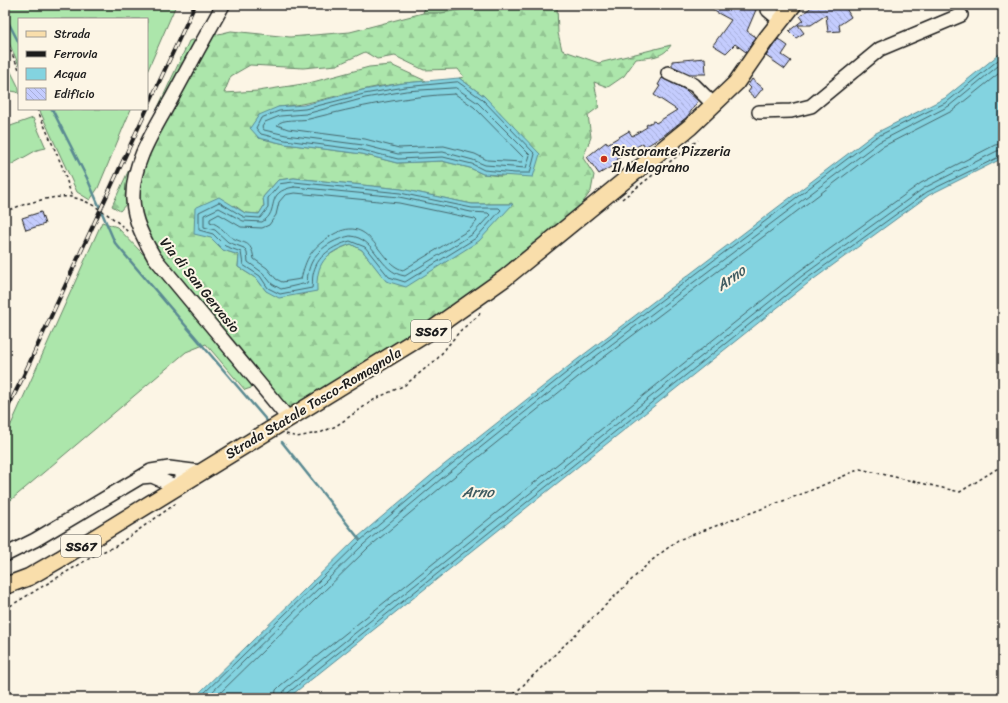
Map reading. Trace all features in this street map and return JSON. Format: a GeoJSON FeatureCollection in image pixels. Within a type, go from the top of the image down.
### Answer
{"type":"FeatureCollection","features":[{"type":"Feature","properties":{"kind":"main road","name":"Strada Statale Tosco-Romagnola"},"geometry":{"type":"LineString","coordinates":[[5,586],[42,570],[155,500],[178,494],[201,472],[440,325],[504,278],[690,128],[714,106],[736,83],[780,20],[793,5]]}},
{"type":"Feature","properties":{"kind":"street","name":"Via di San Gervasio"},"geometry":{"type":"LineString","coordinates":[[223,5],[149,141],[135,180],[133,190],[134,210],[140,231],[154,257],[288,418]]}},
{"type":"Feature","properties":{"kind":"street"},"geometry":{"type":"LineString","coordinates":[[768,5],[768,10],[780,20]]}},
{"type":"Feature","properties":{"kind":"street"},"geometry":{"type":"LineString","coordinates":[[759,112],[791,110],[811,106],[880,49],[960,15]]}},
{"type":"Feature","properties":{"kind":"street"},"geometry":{"type":"LineString","coordinates":[[668,73],[694,85],[714,106]]}},
{"type":"Feature","properties":{"kind":"street"},"geometry":{"type":"LineString","coordinates":[[5,555],[35,540],[151,471],[169,468],[201,472]]}},
{"type":"Feature","properties":{"kind":"street"},"geometry":{"type":"LineString","coordinates":[[169,468],[178,475],[178,494]]}},
{"type":"Feature","properties":{"kind":"street"},"geometry":{"type":"LineString","coordinates":[[139,478],[152,476],[178,494]]}},
{"type":"Feature","properties":{"kind":"street"},"geometry":{"type":"LineString","coordinates":[[155,500],[160,491],[158,480]]}},
{"type":"Feature","properties":{"kind":"path"},"geometry":{"type":"LineString","coordinates":[[5,39],[18,67]]}},
{"type":"Feature","properties":{"kind":"path"},"geometry":{"type":"LineString","coordinates":[[37,110],[64,172],[72,197]]}},
{"type":"Feature","properties":{"kind":"path"},"geometry":{"type":"LineString","coordinates":[[5,212],[14,207],[60,197],[72,197],[109,214]]}},
{"type":"Feature","properties":{"kind":"path"},"geometry":{"type":"LineString","coordinates":[[285,434],[297,437],[322,432],[336,426],[375,399],[405,385],[437,359],[460,331],[479,316],[484,306]]}},
{"type":"Feature","properties":{"kind":"path"},"geometry":{"type":"LineString","coordinates":[[510,698],[652,560],[678,540],[807,492],[860,469],[960,492],[1003,465]]}},
{"type":"Feature","properties":{"kind":"path"},"geometry":{"type":"LineString","coordinates":[[5,609],[95,555],[116,546],[178,494]]}},
{"type":"Feature","properties":{"kind":"green space"},"geometry":{"type":"Polygon","coordinates":[[[5,5],[176,5],[148,70],[148,18],[18,18],[18,63],[5,34],[5,5]]]}},
{"type":"Feature","properties":{"kind":"green space"},"geometry":{"type":"Polygon","coordinates":[[[426,5],[490,5],[441,13],[423,13],[426,5]]]}},
{"type":"Feature","properties":{"kind":"green space"},"geometry":{"type":"Polygon","coordinates":[[[490,5],[557,5],[558,33],[562,50],[599,63],[671,45],[660,55],[636,59],[624,76],[608,87],[594,82],[599,107],[588,115],[591,137],[583,158],[594,175],[591,191],[576,212],[472,294],[292,408],[286,407],[158,254],[149,236],[141,211],[140,181],[127,203],[120,211],[112,206],[189,41],[231,31],[290,37],[350,32],[423,13],[441,13],[490,5]],[[365,52],[337,65],[303,68],[250,65],[231,76],[224,93],[258,91],[309,83],[369,67],[391,65],[426,81],[378,87],[310,102],[278,107],[259,138],[285,144],[362,154],[397,163],[442,161],[470,168],[483,174],[501,176],[484,96],[459,78],[464,77],[458,69],[424,70],[395,56],[377,59],[365,52]],[[294,178],[278,180],[263,197],[264,206],[259,214],[245,213],[234,205],[211,238],[223,250],[239,255],[238,267],[257,279],[266,291],[301,295],[307,293],[324,258],[351,244],[362,250],[386,280],[512,204],[472,204],[401,189],[294,178]]]}},
{"type":"Feature","properties":{"kind":"green space"},"geometry":{"type":"Polygon","coordinates":[[[5,60],[18,86],[18,93],[5,90],[5,60]]]}},
{"type":"Feature","properties":{"kind":"green space"},"geometry":{"type":"Polygon","coordinates":[[[39,110],[131,110],[98,188],[90,200],[77,192],[39,110]]]}},
{"type":"Feature","properties":{"kind":"green space"},"geometry":{"type":"Polygon","coordinates":[[[33,118],[46,148],[37,150],[5,168],[5,128],[33,118]]]}},
{"type":"Feature","properties":{"kind":"green space"},"geometry":{"type":"Polygon","coordinates":[[[102,222],[117,227],[142,253],[252,382],[251,388],[245,390],[206,344],[186,352],[5,505],[5,438],[102,222]]]}},
{"type":"Feature","properties":{"kind":"water","name":"Arno"},"geometry":{"type":"Polygon","coordinates":[[[1003,51],[1003,158],[929,195],[807,284],[288,698],[194,698],[358,537],[435,472],[574,362],[874,134],[945,98],[1003,51]]]}},
{"type":"Feature","properties":{"kind":"water"},"geometry":{"type":"Polygon","coordinates":[[[459,78],[484,96],[540,154],[533,177],[483,174],[470,168],[442,161],[397,163],[362,154],[285,144],[259,138],[250,128],[259,115],[278,107],[304,105],[363,90],[404,83],[459,78]]]}},
{"type":"Feature","properties":{"kind":"water"},"geometry":{"type":"Polygon","coordinates":[[[294,178],[401,189],[472,204],[513,204],[479,241],[406,287],[386,281],[362,250],[351,244],[335,251],[324,260],[318,273],[317,291],[279,298],[266,291],[257,279],[238,267],[239,255],[223,250],[211,238],[194,234],[195,208],[219,197],[245,213],[259,214],[264,206],[263,197],[278,180],[294,178]]]}},
{"type":"Feature","properties":{"kind":"building"},"geometry":{"type":"Polygon","coordinates":[[[716,5],[758,5],[747,31],[756,37],[746,52],[735,44],[726,53],[713,45],[731,20],[714,11],[716,5]]]}},
{"type":"Feature","properties":{"kind":"building"},"geometry":{"type":"Polygon","coordinates":[[[814,5],[844,5],[851,17],[839,25],[840,31],[828,32],[826,15],[811,25],[798,25],[804,33],[796,38],[789,31],[803,20],[800,16],[814,5]]]}},
{"type":"Feature","properties":{"kind":"building"},"geometry":{"type":"Polygon","coordinates":[[[778,39],[788,46],[782,55],[791,61],[785,69],[766,56],[778,39]]]}},
{"type":"Feature","properties":{"kind":"building"},"geometry":{"type":"Polygon","coordinates":[[[705,58],[706,74],[690,74],[672,66],[672,61],[705,58]]]}},
{"type":"Feature","properties":{"kind":"building"},"geometry":{"type":"Polygon","coordinates":[[[662,78],[686,90],[698,101],[687,117],[663,136],[645,147],[643,143],[617,159],[619,162],[599,174],[587,157],[606,142],[607,144],[629,131],[632,136],[647,127],[646,125],[654,121],[656,123],[677,110],[654,95],[660,86],[658,85],[662,78]]]}},
{"type":"Feature","properties":{"kind":"building"},"geometry":{"type":"Polygon","coordinates":[[[752,79],[763,88],[755,98],[748,92],[751,88],[748,85],[752,79]]]}},
{"type":"Feature","properties":{"kind":"building"},"geometry":{"type":"Polygon","coordinates":[[[41,212],[45,224],[26,230],[22,218],[41,212]]]}},
{"type":"Feature","properties":{"kind":"waterway"},"geometry":{"type":"LineString","coordinates":[[5,16],[18,41]]}},
{"type":"Feature","properties":{"kind":"waterway"},"geometry":{"type":"LineString","coordinates":[[53,110],[87,178],[115,243],[268,422]]}},
{"type":"Feature","properties":{"kind":"waterway"},"geometry":{"type":"LineString","coordinates":[[282,442],[360,540]]}},
{"type":"Feature","properties":{"kind":"railway"},"geometry":{"type":"LineString","coordinates":[[148,106],[195,5]]}},
{"type":"Feature","properties":{"kind":"railway"},"geometry":{"type":"LineString","coordinates":[[5,413],[147,110]]}},
{"type":"Feature","properties":{"kind":"place","name":"Ristorante Pizzeria Il Melograno"},"geometry":{"type":"Point","coordinates":[604,159]}}]}
